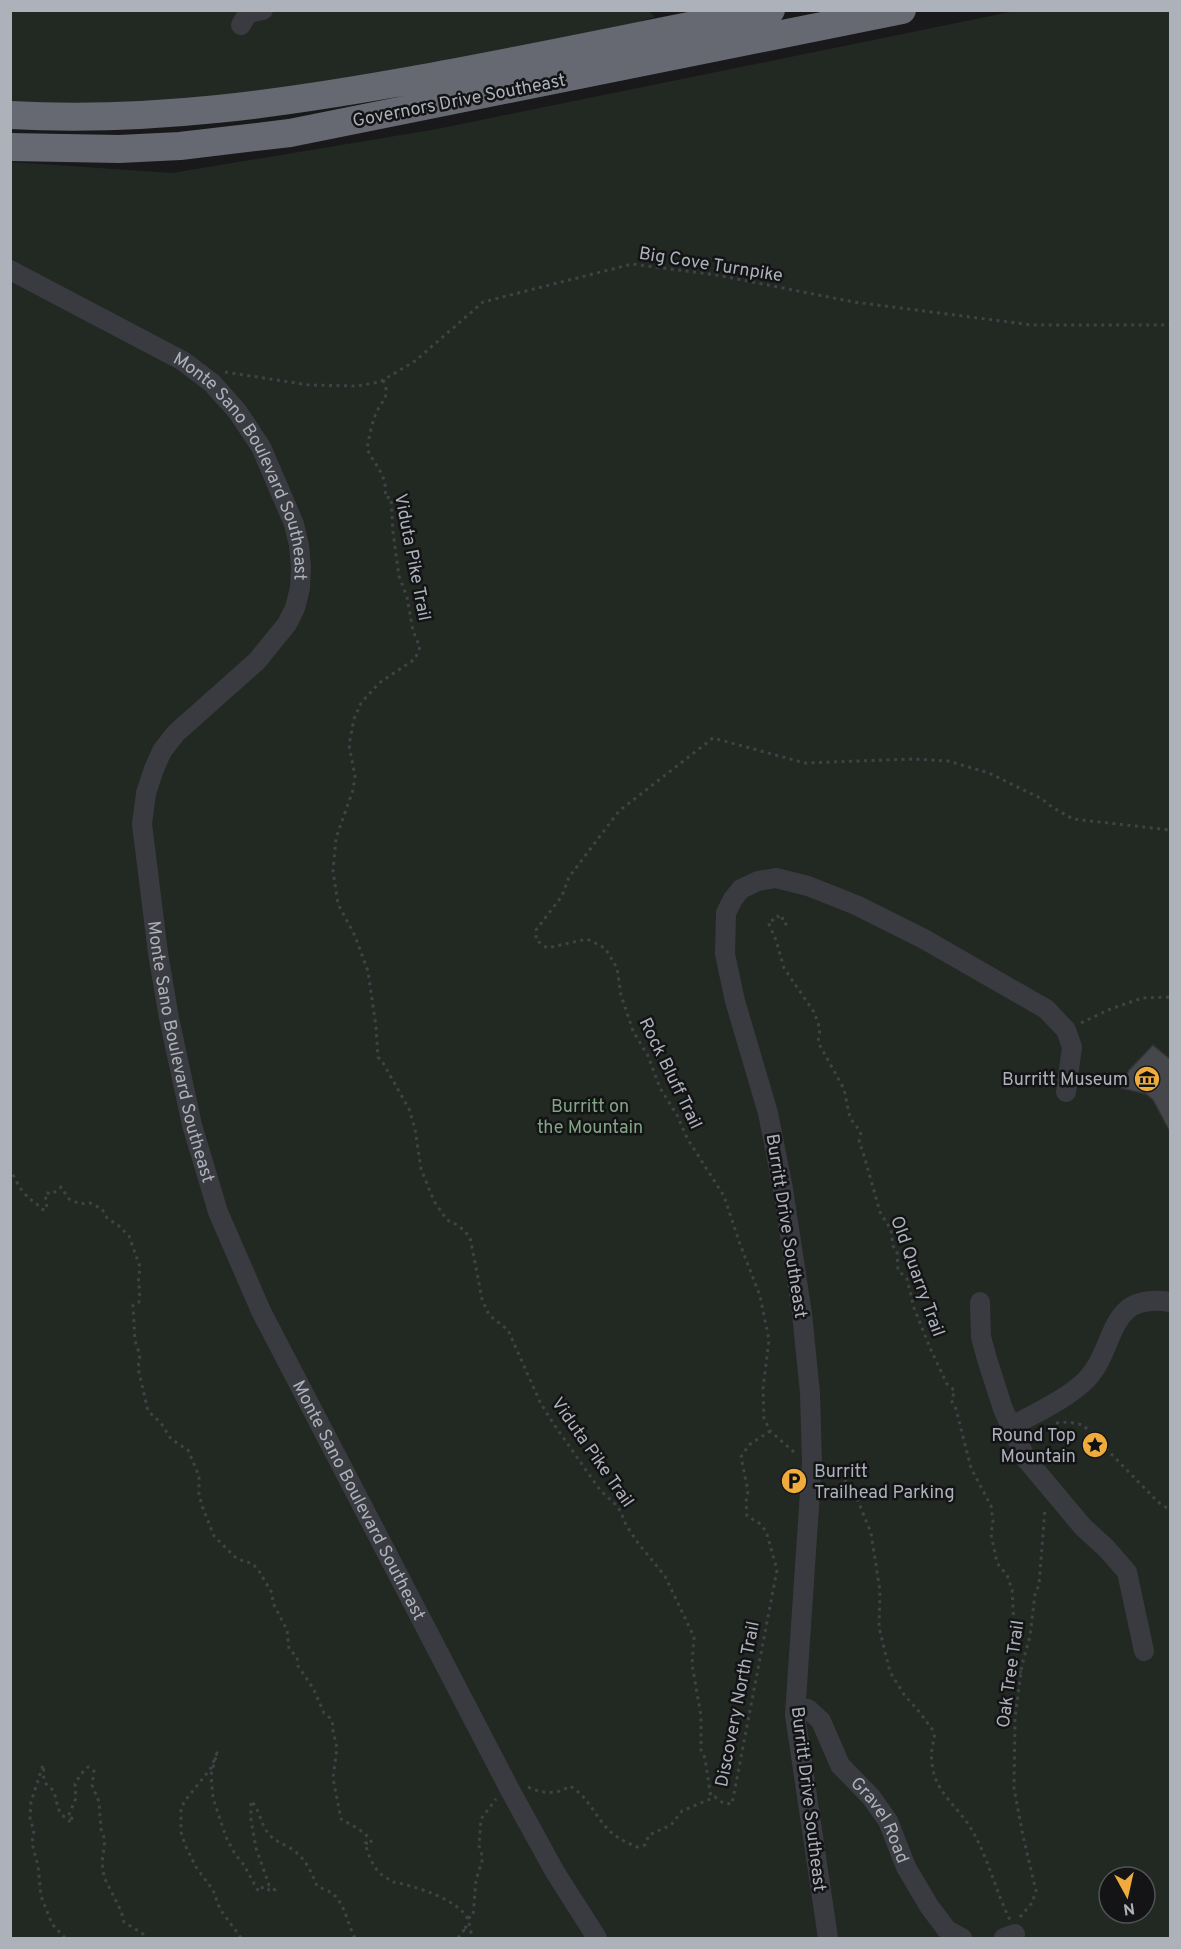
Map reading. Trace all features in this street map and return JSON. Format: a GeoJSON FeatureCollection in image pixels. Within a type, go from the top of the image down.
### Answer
{"type":"FeatureCollection","features":[{"type":"Feature","properties":{"kind":"highway","name":"Governors Drive Southeast"},"geometry":{"type":"LineString","coordinates":[[10,147],[119,149],[180,146],[290,133],[771,10]]}},
{"type":"Feature","properties":{"kind":"highway","name":"Governors Drive Southeast"},"geometry":{"type":"LineString","coordinates":[[10,115],[121,117],[230,109],[383,86],[693,29],[902,10]]}},
{"type":"Feature","properties":{"kind":"street"},"geometry":{"type":"LineString","coordinates":[[241,25],[248,13],[263,10]]}},
{"type":"Feature","properties":{"kind":"street","name":"Monte Sano Boulevard Southeast"},"geometry":{"type":"LineString","coordinates":[[10,270],[183,361],[212,383],[237,411],[261,447],[294,524],[299,545],[300,588],[295,608],[287,624],[257,662],[176,733],[162,751],[153,769],[146,793],[142,824],[156,941],[180,1071],[192,1125],[218,1212],[261,1311],[510,1790],[555,1872],[597,1938]]}},
{"type":"Feature","properties":{"kind":"street","name":"Burritt Drive Southeast"},"geometry":{"type":"LineString","coordinates":[[828,1938],[796,1707],[812,1462],[810,1393],[802,1314],[783,1189],[768,1113],[735,1001],[726,954],[726,914],[741,889],[758,881],[776,878],[818,890],[856,905],[924,939],[1046,1009],[1066,1030]]}},
{"type":"Feature","properties":{"kind":"street"},"geometry":{"type":"LineString","coordinates":[[1066,1030],[1072,1047],[1066,1092]]}},
{"type":"Feature","properties":{"kind":"street"},"geometry":{"type":"LineString","coordinates":[[1021,1422],[1086,1380],[1097,1367],[1121,1314],[1138,1303],[1160,1300],[1170,1302]]}},
{"type":"Feature","properties":{"kind":"street"},"geometry":{"type":"LineString","coordinates":[[980,1302],[981,1337],[987,1359],[1003,1409],[1021,1422],[1026,1459],[1083,1527],[1127,1572],[1144,1650]]}},
{"type":"Feature","properties":{"kind":"street","name":"Gravel Road"},"geometry":{"type":"LineString","coordinates":[[796,1707],[808,1709],[821,1721],[840,1765],[871,1797],[888,1821],[906,1867],[929,1906],[947,1930],[962,1938]]}},
{"type":"Feature","properties":{"kind":"path","name":"Big Cove Turnpike"},"geometry":{"type":"LineString","coordinates":[[212,383],[223,371],[309,385],[357,386],[383,380],[415,361],[483,302],[632,264],[717,275],[854,302],[1032,325],[1170,325]]}},
{"type":"Feature","properties":{"kind":"path","name":"Viduta Pike Trail"},"geometry":{"type":"LineString","coordinates":[[383,380],[387,388],[385,401],[375,416],[367,449],[375,465],[383,474],[387,485],[385,497],[391,498],[399,576],[407,597],[413,632],[420,647],[415,659],[379,683],[361,704],[354,719],[349,746],[355,777],[353,790],[336,838],[334,888],[338,904],[355,936],[368,971],[378,1057],[409,1109],[415,1129],[421,1169],[434,1201],[447,1220],[459,1226],[470,1237],[482,1299],[489,1315],[508,1330],[540,1402],[600,1490],[621,1512],[626,1525],[638,1543],[665,1576],[694,1637],[693,1664],[697,1703],[701,1716],[701,1750],[705,1758],[711,1798]]}},
{"type":"Feature","properties":{"kind":"path","name":"Rock Bluff Trail"},"geometry":{"type":"LineString","coordinates":[[770,1431],[764,1418],[762,1389],[769,1340],[760,1296],[724,1196],[687,1138],[660,1088],[648,1056],[633,1031],[621,995],[617,968],[605,948],[587,939],[547,948],[536,940],[536,930],[562,896],[569,877],[619,812],[713,738],[805,763],[913,759],[948,761],[989,773],[1042,799],[1073,819],[1170,830]]}},
{"type":"Feature","properties":{"kind":"path","name":"Old Quarry Trail"},"geometry":{"type":"LineString","coordinates":[[787,925],[782,921],[783,916],[777,916],[769,921],[784,968],[814,1012],[820,1029],[818,1042],[844,1089],[850,1118],[860,1131],[859,1143],[880,1212],[891,1230],[893,1246],[897,1251],[898,1269],[907,1279],[914,1308],[931,1350],[947,1384],[955,1391],[951,1400],[956,1409],[971,1468],[991,1506],[993,1521],[991,1534],[996,1563],[1008,1575],[1012,1590],[1016,1663],[1021,1673]]}},
{"type":"Feature","properties":{"kind":"path"},"geometry":{"type":"LineString","coordinates":[[1066,1030],[1108,1010],[1142,998],[1170,997]]}},
{"type":"Feature","properties":{"kind":"path"},"geometry":{"type":"LineString","coordinates":[[10,1168],[24,1194],[36,1202],[41,1209],[46,1208],[45,1194],[52,1194],[61,1187],[69,1198],[80,1203],[90,1203],[102,1209],[107,1218],[129,1236],[140,1268],[139,1302],[133,1305],[135,1341],[140,1355],[138,1368],[148,1411],[161,1423],[171,1439],[188,1450],[199,1476],[199,1494],[214,1536],[235,1557],[252,1563],[272,1593],[273,1603],[287,1630],[289,1648],[297,1656],[298,1665],[334,1727],[337,1748],[333,1778],[341,1819],[370,1838],[372,1843],[365,1843],[368,1854],[385,1877],[458,1906],[468,1918],[471,1938]]}},
{"type":"Feature","properties":{"kind":"path"},"geometry":{"type":"LineString","coordinates":[[1021,1422],[1041,1424],[1068,1422],[1083,1425],[1158,1502],[1170,1510]]}},
{"type":"Feature","properties":{"kind":"path","name":"Discovery North Trail"},"geometry":{"type":"LineString","coordinates":[[510,1790],[520,1784],[536,1791],[559,1793],[570,1786],[588,1801],[611,1833],[637,1847],[645,1845],[649,1835],[671,1825],[682,1810],[714,1797],[723,1803],[732,1803],[777,1570],[766,1531],[759,1523],[747,1516],[748,1491],[741,1457],[749,1445],[770,1431]]}},
{"type":"Feature","properties":{"kind":"path"},"geometry":{"type":"LineString","coordinates":[[770,1431],[806,1461],[826,1466],[842,1475],[858,1501],[873,1542],[880,1591],[879,1627],[890,1672],[905,1696],[932,1729],[935,1738],[930,1749],[934,1774],[941,1788],[970,1827],[986,1860],[1010,1932]]}},
{"type":"Feature","properties":{"kind":"path","name":"Oak Tree Trail"},"geometry":{"type":"LineString","coordinates":[[1010,1932],[1032,1902],[1036,1892],[1014,1788],[1015,1718],[1035,1594],[1039,1585],[1044,1513],[1047,1502],[1054,1493]]}},
{"type":"Feature","properties":{"kind":"path"},"geometry":{"type":"LineString","coordinates":[[241,1938],[220,1909],[212,1889],[196,1867],[181,1832],[181,1810],[184,1802],[211,1768],[217,1753],[212,1768],[213,1798],[221,1825],[235,1854],[257,1889],[259,1891],[260,1888],[266,1887],[274,1890],[269,1885],[256,1848],[251,1820],[251,1801],[271,1837],[296,1852],[309,1868],[317,1886],[330,1892],[337,1899],[355,1938]]}},
{"type":"Feature","properties":{"kind":"path"},"geometry":{"type":"LineString","coordinates":[[65,1938],[52,1924],[41,1896],[38,1866],[32,1843],[34,1830],[30,1820],[31,1802],[43,1765],[46,1784],[50,1786],[56,1797],[59,1811],[69,1821],[74,1819],[68,1817],[76,1798],[75,1784],[85,1769],[88,1767],[94,1771],[92,1785],[99,1802],[101,1829],[105,1840],[102,1862],[104,1877],[124,1922],[146,1938]]}},
{"type":"Feature","properties":{"kind":"path"},"geometry":{"type":"LineString","coordinates":[[468,1918],[473,1916],[475,1911],[476,1880],[483,1858],[478,1846],[481,1818],[492,1803],[510,1790]]}},
{"type":"Feature","properties":{"kind":"path"},"geometry":{"type":"LineString","coordinates":[[458,1938],[463,1933],[462,1928],[467,1927],[470,1930]]}},
{"type":"Feature","properties":{"kind":"green space"},"geometry":{"type":"Polygon","coordinates":[[[648,10],[655,17],[477,69],[359,90],[11,115],[10,11],[648,10]]]}},
{"type":"Feature","properties":{"kind":"green space","name":"Burritt on the Mountain"},"geometry":{"type":"Polygon","coordinates":[[[1015,11],[1170,11],[1170,1938],[11,1938],[11,162],[172,173],[437,129],[1015,11]]]}},
{"type":"Feature","properties":{"kind":"building","name":"Burritt Museum"},"geometry":{"type":"Polygon","coordinates":[[[1153,1045],[1170,1059],[1170,1132],[1153,1100],[1146,1094],[1120,1088],[1129,1070],[1153,1045]]]}},
{"type":"Feature","properties":{"kind":"place","name":"Burritt Museum"},"geometry":{"type":"Point","coordinates":[1147,1079]}},
{"type":"Feature","properties":{"kind":"place","name":"Round Top Mountain"},"geometry":{"type":"Point","coordinates":[1095,1445]}},
{"type":"Feature","properties":{"kind":"place","name":"Burritt Trailhead Parking"},"geometry":{"type":"Point","coordinates":[794,1481]}}]}
